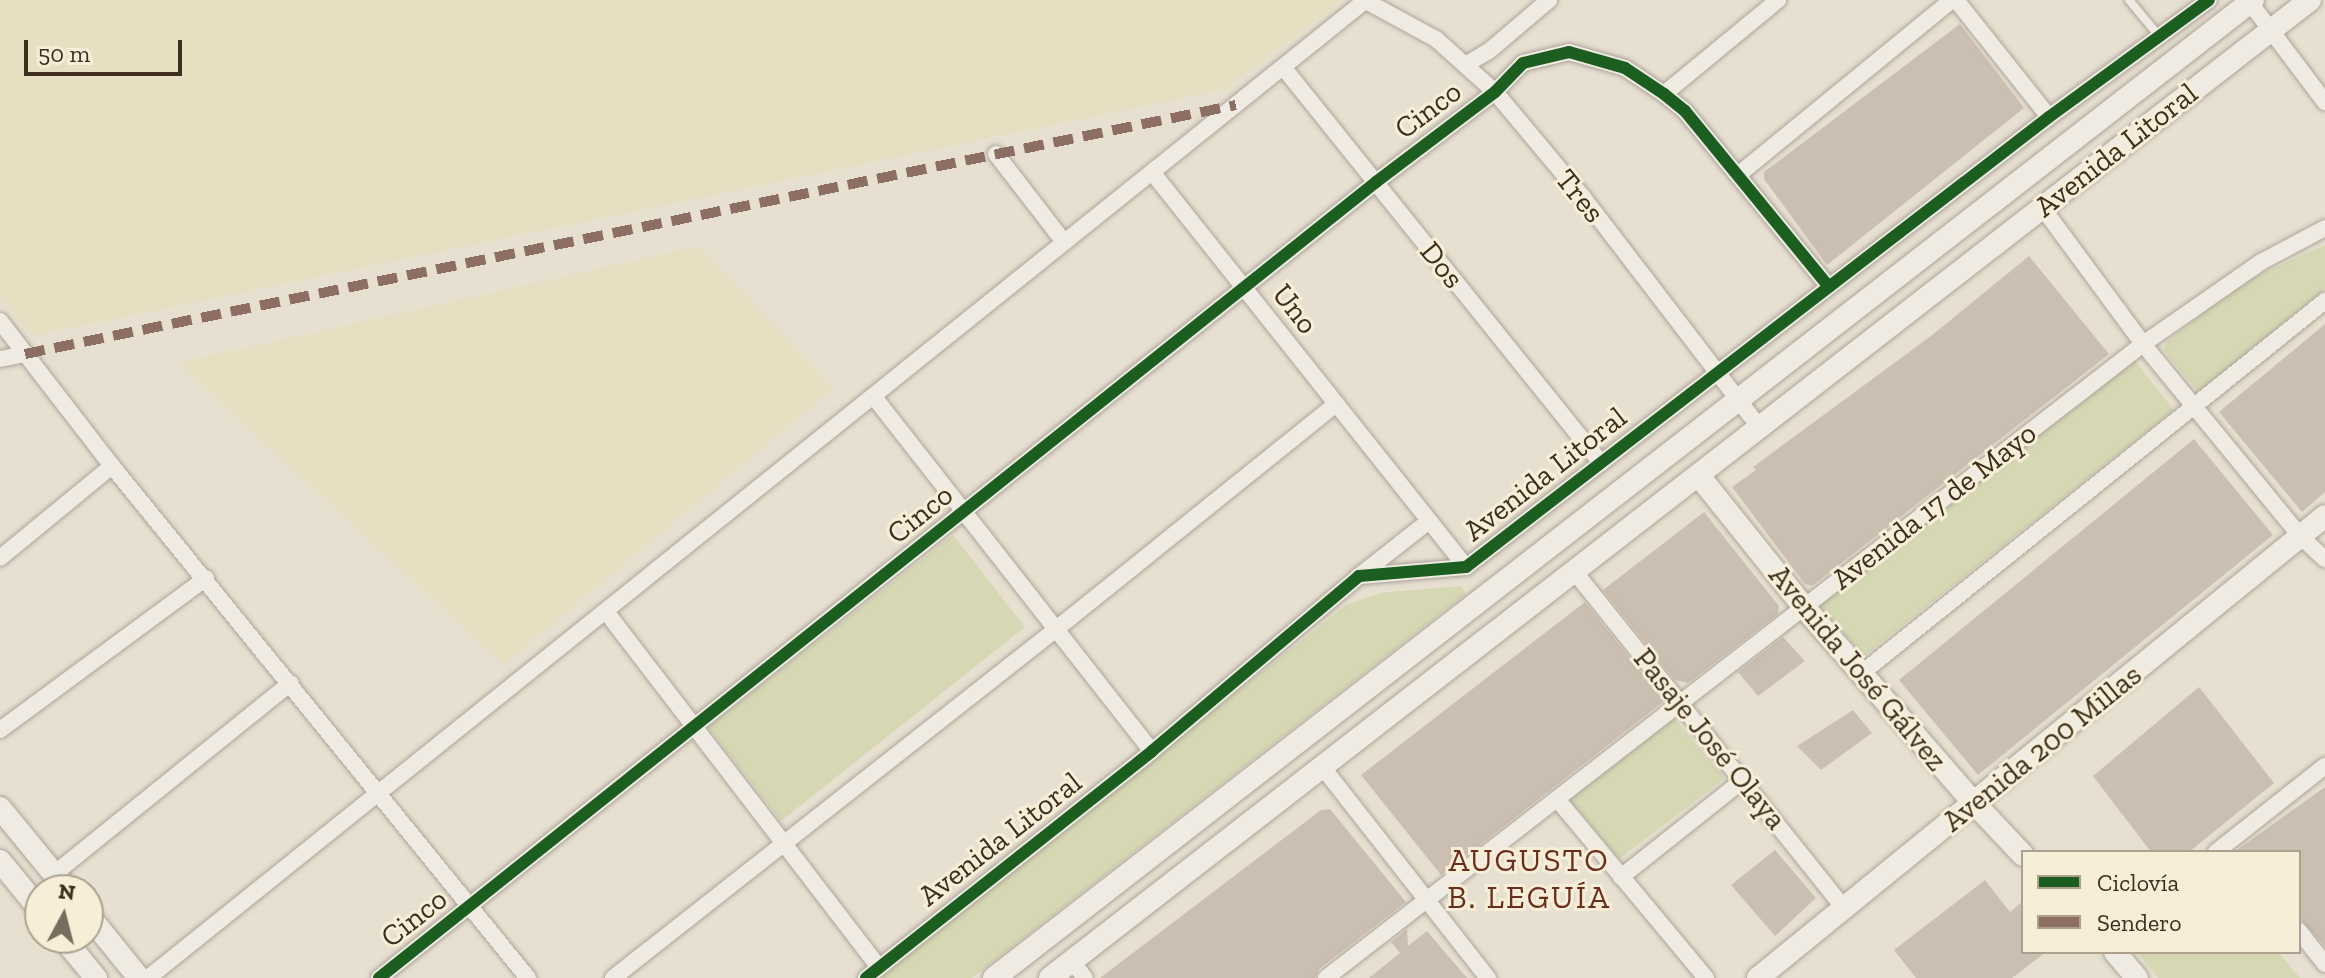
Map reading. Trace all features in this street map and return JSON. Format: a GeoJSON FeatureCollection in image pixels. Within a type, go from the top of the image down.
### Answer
{"type":"FeatureCollection","features":[{"type":"Feature","properties":{"kind":"main road","name":"Avenida Litoral"},"geometry":{"type":"LineString","coordinates":[[1050,978],[1079,970],[1324,769],[1574,571],[2310,0]]}},
{"type":"Feature","properties":{"kind":"main road","name":"Avenida Litoral"},"geometry":{"type":"LineString","coordinates":[[994,978],[2250,1]]}},
{"type":"Feature","properties":{"kind":"main road","name":"Avenida José Gálvez"},"geometry":{"type":"LineString","coordinates":[[1699,476],[1804,607],[2021,853]]}},
{"type":"Feature","properties":{"kind":"main road","name":"Avenida 200 Millas"},"geometry":{"type":"LineString","coordinates":[[1758,978],[2325,516]]}},
{"type":"Feature","properties":{"kind":"main road"},"geometry":{"type":"LineString","coordinates":[[0,808],[54,874]]}},
{"type":"Feature","properties":{"kind":"main road"},"geometry":{"type":"LineString","coordinates":[[0,861],[24,890]]}},
{"type":"Feature","properties":{"kind":"main road"},"geometry":{"type":"LineString","coordinates":[[104,935],[139,978]]}},
{"type":"Feature","properties":{"kind":"main road"},"geometry":{"type":"LineString","coordinates":[[76,954],[96,978]]}},
{"type":"Feature","properties":{"kind":"main road"},"geometry":{"type":"LineString","coordinates":[[2117,954],[2137,978]]}},
{"type":"Feature","properties":{"kind":"street"},"geometry":{"type":"LineString","coordinates":[[148,978],[607,613],[1366,0]]}},
{"type":"Feature","properties":{"kind":"street","name":"Tres"},"geometry":{"type":"LineString","coordinates":[[1366,0],[1436,39],[1495,92],[1582,196],[1760,428]]}},
{"type":"Feature","properties":{"kind":"street"},"geometry":{"type":"LineString","coordinates":[[1467,64],[1489,51],[1549,0]]}},
{"type":"Feature","properties":{"kind":"street"},"geometry":{"type":"LineString","coordinates":[[1664,94],[1778,0]]}},
{"type":"Feature","properties":{"kind":"street"},"geometry":{"type":"LineString","coordinates":[[1738,175],[1954,0],[2049,117]]}},
{"type":"Feature","properties":{"kind":"street","name":"Avenida Litoral"},"geometry":{"type":"LineString","coordinates":[[872,973],[1152,751],[1359,576],[1466,567],[2049,117],[2209,0]]}},
{"type":"Feature","properties":{"kind":"street"},"geometry":{"type":"LineString","coordinates":[[2250,1],[2325,102]]}},
{"type":"Feature","properties":{"kind":"street","name":"Cinco"},"geometry":{"type":"LineString","coordinates":[[379,978],[1376,182],[1495,92],[1523,63],[1569,52],[1625,68],[1664,94],[1685,111],[1829,287]]}},
{"type":"Feature","properties":{"kind":"street","name":"Dos"},"geometry":{"type":"LineString","coordinates":[[1283,67],[1601,463]]}},
{"type":"Feature","properties":{"kind":"street"},"geometry":{"type":"LineString","coordinates":[[996,154],[1064,242]]}},
{"type":"Feature","properties":{"kind":"street","name":"Uno"},"geometry":{"type":"LineString","coordinates":[[1152,172],[1466,567]]}},
{"type":"Feature","properties":{"kind":"street"},"geometry":{"type":"LineString","coordinates":[[2042,207],[2143,344],[2196,405],[2300,536],[2325,559]]}},
{"type":"Feature","properties":{"kind":"street","name":"Avenida 17 de Mayo"},"geometry":{"type":"LineString","coordinates":[[1326,978],[2143,344],[2261,262],[2325,228]]}},
{"type":"Feature","properties":{"kind":"street"},"geometry":{"type":"LineString","coordinates":[[1863,672],[2325,301]]}},
{"type":"Feature","properties":{"kind":"street"},"geometry":{"type":"LineString","coordinates":[[0,321],[112,466],[528,978]]}},
{"type":"Feature","properties":{"kind":"street"},"geometry":{"type":"LineString","coordinates":[[0,359],[25,354]]}},
{"type":"Feature","properties":{"kind":"street"},"geometry":{"type":"LineString","coordinates":[[874,397],[1152,751]]}},
{"type":"Feature","properties":{"kind":"street"},"geometry":{"type":"LineString","coordinates":[[613,978],[1336,404]]}},
{"type":"Feature","properties":{"kind":"street"},"geometry":{"type":"LineString","coordinates":[[0,558],[112,466]]}},
{"type":"Feature","properties":{"kind":"street"},"geometry":{"type":"LineString","coordinates":[[1359,576],[1429,521]]}},
{"type":"Feature","properties":{"kind":"street","name":"Pasaje José Olaya"},"geometry":{"type":"LineString","coordinates":[[1574,571],[1845,909]]}},
{"type":"Feature","properties":{"kind":"street"},"geometry":{"type":"LineString","coordinates":[[0,730],[206,578]]}},
{"type":"Feature","properties":{"kind":"street"},"geometry":{"type":"LineString","coordinates":[[607,613],[781,843],[872,973]]}},
{"type":"Feature","properties":{"kind":"street"},"geometry":{"type":"LineString","coordinates":[[69,874],[291,683]]}},
{"type":"Feature","properties":{"kind":"street"},"geometry":{"type":"LineString","coordinates":[[2227,849],[2325,766]]}},
{"type":"Feature","properties":{"kind":"street"},"geometry":{"type":"LineString","coordinates":[[1324,769],[1488,978]]}},
{"type":"Feature","properties":{"kind":"street"},"geometry":{"type":"LineString","coordinates":[[1621,877],[1743,780]]}},
{"type":"Feature","properties":{"kind":"street"},"geometry":{"type":"LineString","coordinates":[[1557,799],[1706,978]]}},
{"type":"Feature","properties":{"kind":"street"},"geometry":{"type":"LineString","coordinates":[[2301,934],[2325,964]]}},
{"type":"Feature","properties":{"kind":"lane"},"geometry":{"type":"LineString","coordinates":[[2129,0],[2159,36]]}},
{"type":"Feature","properties":{"kind":"shaded area"},"geometry":{"type":"Polygon","coordinates":[[[0,0],[1343,0],[1226,89],[32,336],[0,295],[0,0]]]}},
{"type":"Feature","properties":{"kind":"shaded area"},"geometry":{"type":"Polygon","coordinates":[[[699,246],[834,388],[504,665],[178,363],[699,246]]]}},
{"type":"Feature","properties":{"kind":"green space"},"geometry":{"type":"Polygon","coordinates":[[[2325,245],[2325,289],[2199,393],[2164,351],[2165,343],[2245,281],[2325,245]]]}},
{"type":"Feature","properties":{"kind":"green space"},"geometry":{"type":"Polygon","coordinates":[[[2134,360],[2174,410],[1864,656],[1819,605],[2134,360]]]}},
{"type":"Feature","properties":{"kind":"green space"},"geometry":{"type":"Polygon","coordinates":[[[953,535],[1025,627],[781,821],[708,727],[953,535]]]}},
{"type":"Feature","properties":{"kind":"green space"},"geometry":{"type":"Polygon","coordinates":[[[1461,586],[1466,594],[972,978],[879,978],[1346,605],[1380,593],[1461,586]]]}},
{"type":"Feature","properties":{"kind":"green space"},"geometry":{"type":"Polygon","coordinates":[[[1674,718],[1725,778],[1619,859],[1569,799],[1674,718]]]}},
{"type":"Feature","properties":{"kind":"green space"},"geometry":{"type":"Polygon","coordinates":[[[2139,954],[2280,954],[2300,978],[2158,978],[2139,954]]]}},
{"type":"Feature","properties":{"kind":"building"},"geometry":{"type":"Polygon","coordinates":[[[1960,24],[2024,108],[1827,265],[1764,179],[1764,172],[1960,24]]]}},
{"type":"Feature","properties":{"kind":"building"},"geometry":{"type":"Polygon","coordinates":[[[2029,256],[2109,354],[1812,586],[1805,584],[1732,487],[1756,470],[1753,467],[1931,336],[2029,256]]]}},
{"type":"Feature","properties":{"kind":"building"},"geometry":{"type":"Polygon","coordinates":[[[2325,324],[2325,492],[2302,512],[2219,412],[2325,324]]]}},
{"type":"Feature","properties":{"kind":"building"},"geometry":{"type":"Polygon","coordinates":[[[2194,439],[2273,535],[1978,775],[1899,680],[2194,439]]]}},
{"type":"Feature","properties":{"kind":"building"},"geometry":{"type":"Polygon","coordinates":[[[1704,512],[1779,606],[1778,614],[1688,683],[1675,680],[1603,590],[1704,512]]]}},
{"type":"Feature","properties":{"kind":"building"},"geometry":{"type":"Polygon","coordinates":[[[1585,602],[1664,701],[1441,875],[1361,775],[1585,602]]]}},
{"type":"Feature","properties":{"kind":"building"},"geometry":{"type":"Polygon","coordinates":[[[1783,637],[1805,661],[1758,696],[1738,672],[1783,637]]]}},
{"type":"Feature","properties":{"kind":"building"},"geometry":{"type":"Polygon","coordinates":[[[2199,687],[2274,783],[2191,850],[2149,850],[2093,776],[2199,687]]]}},
{"type":"Feature","properties":{"kind":"building"},"geometry":{"type":"Polygon","coordinates":[[[1853,710],[1872,733],[1821,770],[1797,746],[1853,710]]]}},
{"type":"Feature","properties":{"kind":"building"},"geometry":{"type":"Polygon","coordinates":[[[2325,787],[2325,946],[2301,920],[2301,850],[2237,850],[2325,787]]]}},
{"type":"Feature","properties":{"kind":"building"},"geometry":{"type":"Polygon","coordinates":[[[1330,809],[1406,902],[1319,969],[1315,978],[1100,978],[1321,810],[1330,809]]]}},
{"type":"Feature","properties":{"kind":"building"},"geometry":{"type":"Polygon","coordinates":[[[1775,850],[1816,898],[1775,936],[1731,885],[1775,850]]]}},
{"type":"Feature","properties":{"kind":"building"},"geometry":{"type":"Polygon","coordinates":[[[1985,880],[2010,912],[2021,903],[2021,954],[2043,954],[2012,978],[1916,978],[1894,950],[1985,880]]]}},
{"type":"Feature","properties":{"kind":"building"},"geometry":{"type":"Polygon","coordinates":[[[1407,929],[1408,946],[1427,931],[1467,978],[1369,978],[1400,953],[1391,942],[1407,929]]]}},
{"type":"Feature","properties":{"kind":"marked path"},"geometry":{"type":"LineString","coordinates":[[25,354],[1236,105]]}},
{"type":"Feature","properties":{"kind":"cycle path"},"geometry":{"type":"LineString","coordinates":[[866,978],[1152,751],[1359,576],[1466,567],[2049,117],[2209,0]]}},
{"type":"Feature","properties":{"kind":"cycle path"},"geometry":{"type":"LineString","coordinates":[[379,978],[1376,182],[1495,92],[1523,63],[1569,52],[1625,68],[1664,94],[1685,111],[1829,287]]}},
{"type":"Feature","properties":{"kind":"district","name":"AUGUSTO B. LEGUÍA"},"geometry":{"type":"Point","coordinates":[1529,880]}}]}
